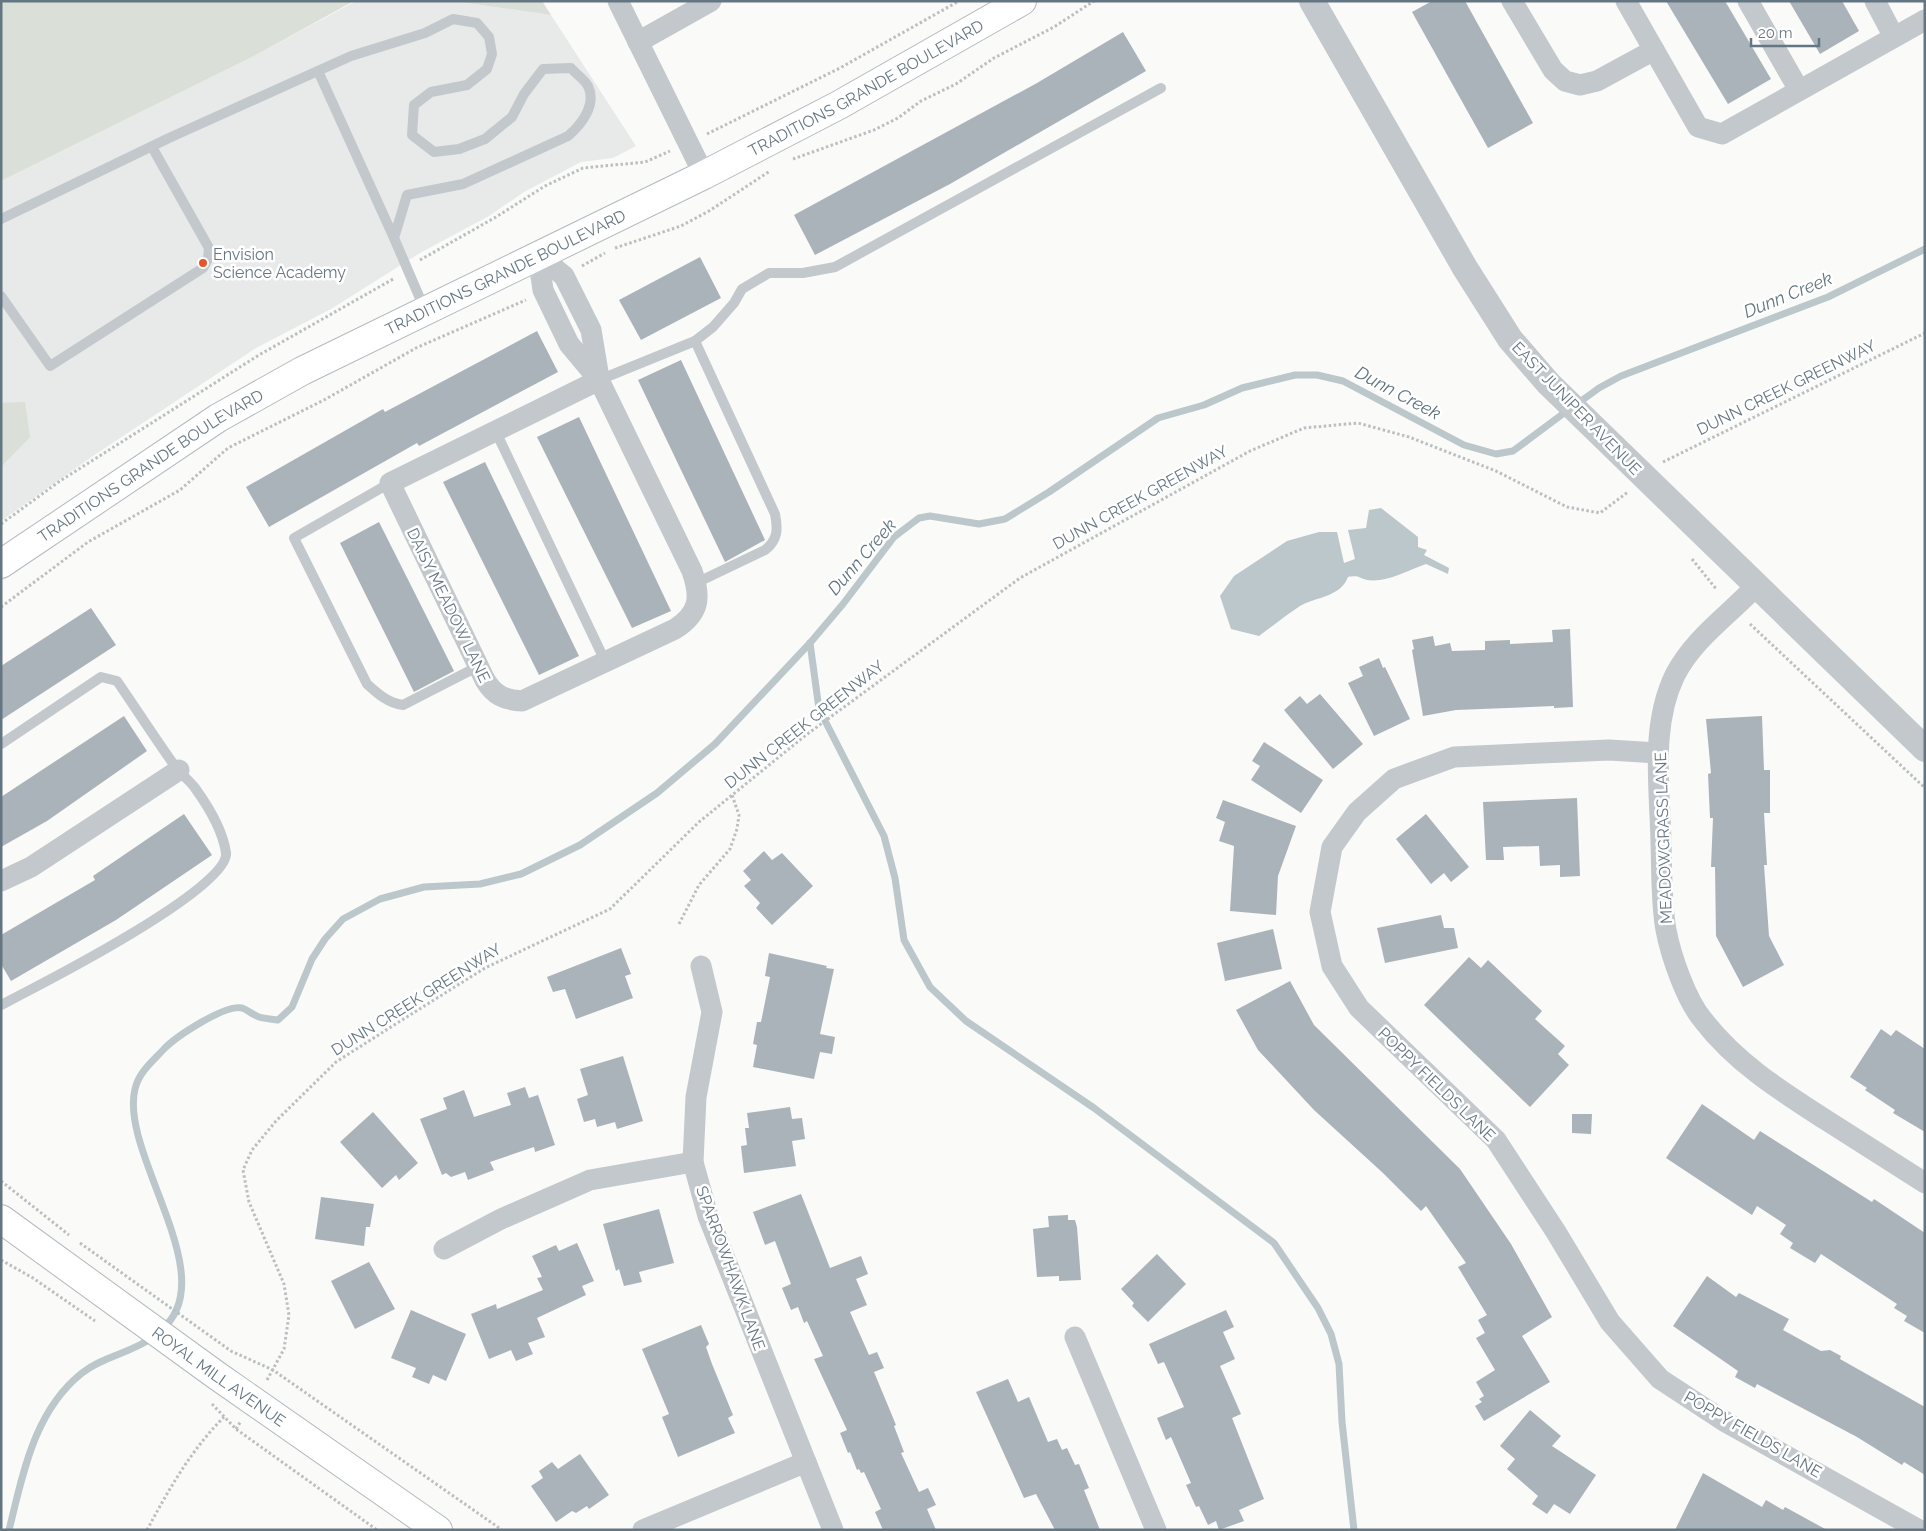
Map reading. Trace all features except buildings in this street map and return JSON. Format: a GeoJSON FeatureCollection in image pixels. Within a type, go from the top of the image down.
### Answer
{"type":"FeatureCollection","features":[{"type":"Feature","properties":{"kind":"main road","name":"TRADITIONS GRANDE BOULEVARD"},"geometry":{"type":"LineString","coordinates":[[1,564],[218,418],[302,371],[704,175],[839,105],[1022,1]]}},
{"type":"Feature","properties":{"kind":"main road","name":"ROYAL MILL AVENUE"},"geometry":{"type":"LineString","coordinates":[[1,1219],[216,1375],[438,1530]]}},
{"type":"Feature","properties":{"kind":"street"},"geometry":{"type":"LineString","coordinates":[[618,1],[704,175]]}},
{"type":"Feature","properties":{"kind":"street"},"geometry":{"type":"LineString","coordinates":[[638,42],[711,1]]}},
{"type":"Feature","properties":{"kind":"street","name":"EAST JUNIPER AVENUE"},"geometry":{"type":"LineString","coordinates":[[1312,1],[1465,268],[1510,339],[1624,457],[1925,749]]}},
{"type":"Feature","properties":{"kind":"street"},"geometry":{"type":"LineString","coordinates":[[1512,1],[1552,70],[1565,81],[1580,85],[1598,81],[1654,50]]}},
{"type":"Feature","properties":{"kind":"street"},"geometry":{"type":"LineString","coordinates":[[1626,1],[1698,127],[1722,134],[1925,20]]}},
{"type":"Feature","properties":{"kind":"street"},"geometry":{"type":"LineString","coordinates":[[1748,1],[1799,90]]}},
{"type":"Feature","properties":{"kind":"street"},"geometry":{"type":"LineString","coordinates":[[1875,1],[1894,37]]}},
{"type":"Feature","properties":{"kind":"street","name":"DAISY MEADOW LANE"},"geometry":{"type":"LineString","coordinates":[[390,483],[492,691],[511,700],[522,701],[686,622],[697,604],[699,590],[599,380],[568,344],[543,290],[538,255]]}},
{"type":"Feature","properties":{"kind":"street"},"geometry":{"type":"LineString","coordinates":[[390,483],[599,380]]}},
{"type":"Feature","properties":{"kind":"street","name":"MEADOWGRASS LANE"},"geometry":{"type":"LineString","coordinates":[[1756,586],[1696,643],[1676,674],[1661,717],[1658,753],[1666,929],[1678,972],[1702,1019],[1740,1061],[1789,1096],[1925,1183]]}},
{"type":"Feature","properties":{"kind":"street","name":"POPPY FIELDS LANE"},"geometry":{"type":"LineString","coordinates":[[1658,753],[1609,750],[1454,757],[1394,780],[1357,812],[1332,847],[1320,912],[1332,966],[1359,1008],[1496,1140],[1556,1232],[1610,1322],[1660,1379],[1724,1421],[1919,1530]]}},
{"type":"Feature","properties":{"kind":"street"},"geometry":{"type":"LineString","coordinates":[[1,881],[31,868],[178,770]]}},
{"type":"Feature","properties":{"kind":"street","name":"SPARROWHAWK LANE"},"geometry":{"type":"LineString","coordinates":[[701,966],[712,1012],[696,1097],[693,1162],[708,1216],[833,1530]]}},
{"type":"Feature","properties":{"kind":"street"},"geometry":{"type":"LineString","coordinates":[[444,1249],[501,1219],[590,1180],[693,1162]]}},
{"type":"Feature","properties":{"kind":"street"},"geometry":{"type":"LineString","coordinates":[[1075,1337],[1156,1530]]}},
{"type":"Feature","properties":{"kind":"street"},"geometry":{"type":"LineString","coordinates":[[643,1530],[806,1462]]}},
{"type":"Feature","properties":{"kind":"lane"},"geometry":{"type":"LineString","coordinates":[[1,219],[152,146],[351,56],[425,33],[453,18],[477,23],[489,37],[492,54],[487,70],[467,85],[431,92],[414,105],[412,135],[434,152],[459,149],[485,139],[512,117],[524,94],[542,69],[571,68],[588,86],[590,104],[582,124],[568,136],[464,184],[407,195],[394,238]]}},
{"type":"Feature","properties":{"kind":"lane"},"geometry":{"type":"LineString","coordinates":[[318,71],[425,310]]}},
{"type":"Feature","properties":{"kind":"lane"},"geometry":{"type":"LineString","coordinates":[[599,380],[695,341],[713,328],[734,303],[742,289],[755,280],[769,273],[803,273],[835,267],[1161,88]]}},
{"type":"Feature","properties":{"kind":"lane"},"geometry":{"type":"LineString","coordinates":[[1,296],[50,366],[202,268],[208,259],[209,248],[152,146]]}},
{"type":"Feature","properties":{"kind":"lane"},"geometry":{"type":"LineString","coordinates":[[695,341],[775,514],[778,528],[772,545],[765,550],[696,583]]}},
{"type":"Feature","properties":{"kind":"lane"},"geometry":{"type":"LineString","coordinates":[[496,432],[605,662]]}},
{"type":"Feature","properties":{"kind":"lane"},"geometry":{"type":"LineString","coordinates":[[390,483],[294,538],[367,684],[385,699],[394,704],[403,705],[479,666]]}},
{"type":"Feature","properties":{"kind":"lane"},"geometry":{"type":"LineString","coordinates":[[1,744],[101,677],[117,681],[178,770],[195,788],[223,836],[226,856],[217,874],[197,891],[94,956],[1,1005]]}},
{"type":"Feature","properties":{"kind":"path"},"geometry":{"type":"LineString","coordinates":[[704,135],[840,68],[959,1]]}},
{"type":"Feature","properties":{"kind":"path"},"geometry":{"type":"LineString","coordinates":[[425,256],[467,235],[545,186],[583,168],[645,162],[665,154]]}},
{"type":"Feature","properties":{"kind":"path"},"geometry":{"type":"LineString","coordinates":[[1,524],[60,480],[259,354],[393,279]]}},
{"type":"Feature","properties":{"kind":"path","name":"DUNN CREEK GREENWAY"},"geometry":{"type":"LineString","coordinates":[[1659,465],[1925,333]]}},
{"type":"Feature","properties":{"kind":"path","name":"DUNN CREEK GREENWAY"},"geometry":{"type":"LineString","coordinates":[[267,1381],[284,1348],[289,1315],[284,1284],[249,1202],[243,1170],[252,1150],[276,1121],[336,1062],[485,968],[610,909],[699,822],[806,735],[1020,578],[1250,451],[1304,428],[1358,423],[1409,437],[1496,471],[1567,507],[1600,513],[1632,488]]}},
{"type":"Feature","properties":{"kind":"path"},"geometry":{"type":"LineString","coordinates":[[1750,624],[1925,788]]}},
{"type":"Feature","properties":{"kind":"path"},"geometry":{"type":"LineString","coordinates":[[679,924],[699,885],[730,849],[737,830],[739,815],[732,795]]}},
{"type":"Feature","properties":{"kind":"path"},"geometry":{"type":"LineString","coordinates":[[1,1181],[68,1234],[231,1350],[274,1370],[502,1530]]}},
{"type":"Feature","properties":{"kind":"path"},"geometry":{"type":"LineString","coordinates":[[1,1260],[33,1278]]}},
{"type":"Feature","properties":{"kind":"path"},"geometry":{"type":"LineString","coordinates":[[147,1530],[176,1478],[206,1435],[224,1417],[236,1429],[377,1530]]}},
{"type":"Feature","properties":{"kind":"shaded area"},"geometry":{"type":"Polygon","coordinates":[[[1,1],[354,1],[254,56],[1,181],[1,1]]]}},
{"type":"Feature","properties":{"kind":"shaded area","name":"Envision Science Academy"},"geometry":{"type":"Polygon","coordinates":[[[356,1],[453,1],[551,15],[636,146],[613,158],[581,162],[524,192],[489,216],[420,253],[331,309],[256,348],[96,454],[1,521],[1,181],[254,56],[356,1]]]}},
{"type":"Feature","properties":{"kind":"shaded area"},"geometry":{"type":"Polygon","coordinates":[[[453,1],[542,1],[551,15],[453,1]]]}},
{"type":"Feature","properties":{"kind":"shaded area"},"geometry":{"type":"Polygon","coordinates":[[[25,402],[30,437],[1,467],[1,403],[25,402]]]}},
{"type":"Feature","properties":{"kind":"shaded area"},"geometry":{"type":"Polygon","coordinates":[[[1381,508],[1418,537],[1418,547],[1427,550],[1424,555],[1449,568],[1448,574],[1426,564],[1382,580],[1348,577],[1345,584],[1334,593],[1300,606],[1259,636],[1231,629],[1220,596],[1234,576],[1287,541],[1319,532],[1337,532],[1344,563],[1355,559],[1348,530],[1366,528],[1369,510],[1381,508]]]}},
{"type":"Feature","properties":{"kind":"waterway","name":"Dunn Creek"},"geometry":{"type":"LineString","coordinates":[[1577,404],[1599,388],[1621,376],[1828,297],[1925,249]]}},
{"type":"Feature","properties":{"kind":"waterway"},"geometry":{"type":"LineString","coordinates":[[161,1330],[178,1307],[182,1280],[177,1248],[141,1147],[134,1116],[135,1089],[140,1077],[150,1063],[178,1037],[224,1011],[242,1008],[259,1017],[278,1020],[292,1007],[312,959],[325,939],[343,919],[380,899],[424,887],[480,884],[521,874],[580,845],[657,793],[715,744],[810,643],[843,604],[894,537],[919,518],[930,516],[979,524],[1005,519],[1049,492],[1158,418],[1204,405],[1242,388],[1295,375],[1317,375],[1343,381],[1464,445],[1496,454],[1513,451],[1568,410]]}},
{"type":"Feature","properties":{"kind":"waterway"},"geometry":{"type":"LineString","coordinates":[[810,643],[819,709],[884,836],[895,878],[904,940],[930,987],[966,1021],[1094,1108],[1274,1243],[1318,1308],[1331,1334],[1339,1364],[1342,1422],[1354,1530]]}},
{"type":"Feature","properties":{"kind":"waterway"},"geometry":{"type":"LineString","coordinates":[[9,1530],[33,1445],[52,1406],[66,1388],[90,1367],[136,1347],[153,1337]]}},
{"type":"Feature","properties":{"kind":"place","name":"Envision Science Academy"},"geometry":{"type":"Point","coordinates":[203,263]}}]}
